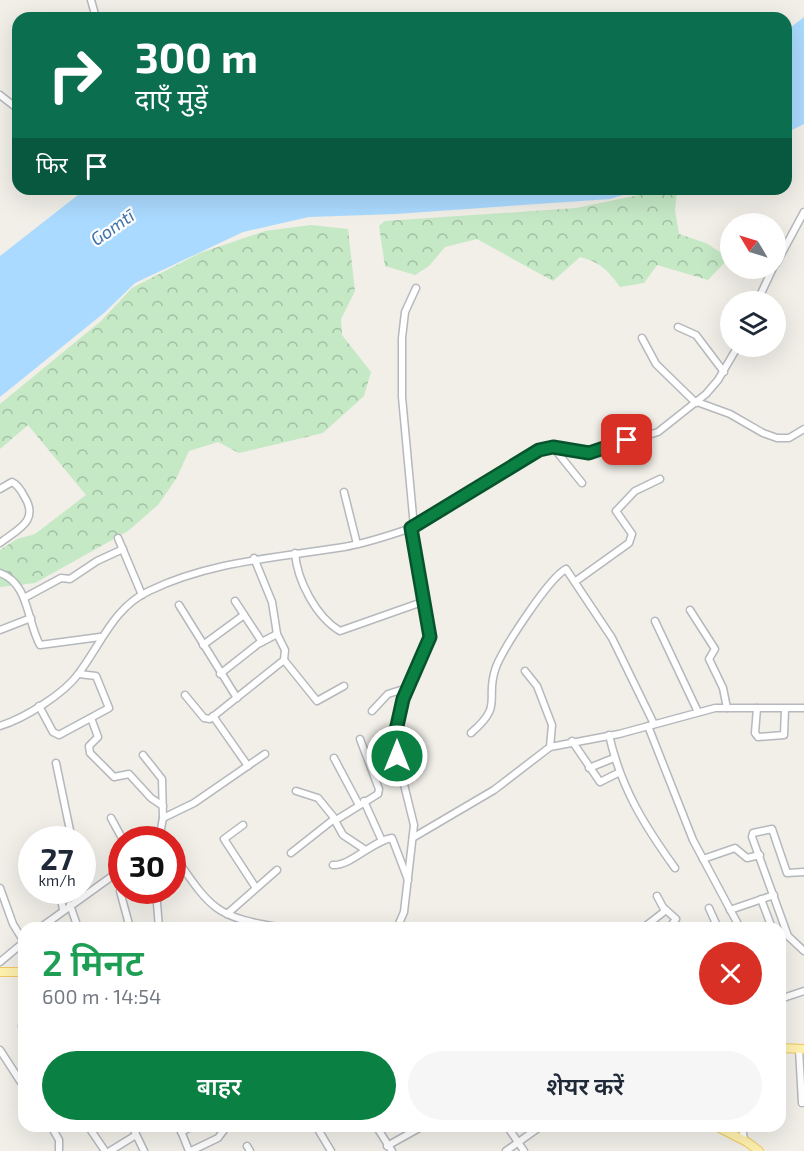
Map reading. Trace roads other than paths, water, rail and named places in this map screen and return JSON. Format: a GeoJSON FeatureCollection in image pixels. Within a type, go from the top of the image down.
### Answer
{"type":"FeatureCollection","features":[{"type":"Feature","properties":{"kind":"main road"},"geometry":{"type":"LineString","coordinates":[[0,972],[18,972]]}},
{"type":"Feature","properties":{"kind":"main road"},"geometry":{"type":"LineString","coordinates":[[786,1048],[801,1049]]}},
{"type":"Feature","properties":{"kind":"main road"},"geometry":{"type":"LineString","coordinates":[[728,1132],[759,1151]]}},
{"type":"Feature","properties":{"kind":"street"},"geometry":{"type":"LineString","coordinates":[[0,95],[12,104]]}},
{"type":"Feature","properties":{"kind":"street"},"geometry":{"type":"LineString","coordinates":[[786,247],[804,212]]}},
{"type":"Feature","properties":{"kind":"street"},"geometry":{"type":"LineString","coordinates":[[400,922],[404,912],[414,837],[413,813],[395,745],[397,723],[407,688],[429,645],[430,631],[415,560],[402,397],[402,339],[405,312],[416,288]]}},
{"type":"Feature","properties":{"kind":"street"},"geometry":{"type":"LineString","coordinates":[[678,327],[696,335],[724,372]]}},
{"type":"Feature","properties":{"kind":"street"},"geometry":{"type":"LineString","coordinates":[[642,338],[658,367],[696,403],[720,409],[763,433],[777,438],[789,438],[804,429]]}},
{"type":"Feature","properties":{"kind":"street"},"geometry":{"type":"LineString","coordinates":[[0,726],[39,706],[79,674],[100,637],[127,606],[142,595],[199,571],[254,558],[357,544],[412,528],[539,450],[553,447],[589,453],[652,434],[667,427],[696,403],[724,372],[732,357]]}},
{"type":"Feature","properties":{"kind":"street"},"geometry":{"type":"LineString","coordinates":[[553,447],[582,483]]}},
{"type":"Feature","properties":{"kind":"street"},"geometry":{"type":"LineString","coordinates":[[576,581],[629,543],[632,534],[616,512],[635,491],[660,479]]}},
{"type":"Feature","properties":{"kind":"street"},"geometry":{"type":"LineString","coordinates":[[0,489],[12,482],[16,483],[28,502],[31,514],[27,521],[0,543]]}},
{"type":"Feature","properties":{"kind":"street"},"geometry":{"type":"LineString","coordinates":[[344,492],[357,544]]}},
{"type":"Feature","properties":{"kind":"street"},"geometry":{"type":"LineString","coordinates":[[118,538],[142,595]]}},
{"type":"Feature","properties":{"kind":"street"},"geometry":{"type":"LineString","coordinates":[[24,598],[61,578],[70,579],[97,561],[123,549]]}},
{"type":"Feature","properties":{"kind":"street"},"geometry":{"type":"LineString","coordinates":[[295,553],[298,576],[302,585],[337,630],[352,628],[425,601]]}},
{"type":"Feature","properties":{"kind":"street"},"geometry":{"type":"LineString","coordinates":[[254,558],[272,602],[277,634],[285,650],[284,660],[317,701],[344,686]]}},
{"type":"Feature","properties":{"kind":"street"},"geometry":{"type":"LineString","coordinates":[[471,733],[490,713],[497,665],[546,588],[566,569],[576,581],[629,667],[703,859],[737,922]]}},
{"type":"Feature","properties":{"kind":"street"},"geometry":{"type":"LineString","coordinates":[[0,573],[14,582],[24,598],[37,639],[42,645],[100,637]]}},
{"type":"Feature","properties":{"kind":"street"},"geometry":{"type":"LineString","coordinates":[[235,601],[262,642]]}},
{"type":"Feature","properties":{"kind":"street"},"geometry":{"type":"LineString","coordinates":[[179,605],[237,698]]}},
{"type":"Feature","properties":{"kind":"street"},"geometry":{"type":"LineString","coordinates":[[690,610],[715,649],[709,659],[723,688],[728,708]]}},
{"type":"Feature","properties":{"kind":"street"},"geometry":{"type":"LineString","coordinates":[[203,645],[244,615]]}},
{"type":"Feature","properties":{"kind":"street"},"geometry":{"type":"LineString","coordinates":[[0,630],[31,618]]}},
{"type":"Feature","properties":{"kind":"street"},"geometry":{"type":"LineString","coordinates":[[656,621],[698,712]]}},
{"type":"Feature","properties":{"kind":"street"},"geometry":{"type":"LineString","coordinates":[[220,674],[262,642],[277,634]]}},
{"type":"Feature","properties":{"kind":"street"},"geometry":{"type":"LineString","coordinates":[[185,695],[204,718],[213,716],[284,660]]}},
{"type":"Feature","properties":{"kind":"street"},"geometry":{"type":"LineString","coordinates":[[525,670],[537,686],[552,725],[550,747]]}},
{"type":"Feature","properties":{"kind":"street"},"geometry":{"type":"LineString","coordinates":[[39,706],[55,734],[59,735],[110,706],[96,676],[79,674]]}},
{"type":"Feature","properties":{"kind":"street"},"geometry":{"type":"LineString","coordinates":[[372,711],[388,694],[407,688]]}},
{"type":"Feature","properties":{"kind":"street"},"geometry":{"type":"LineString","coordinates":[[414,837],[494,790],[550,747],[609,735],[698,712],[728,708],[804,708]]}},
{"type":"Feature","properties":{"kind":"street"},"geometry":{"type":"LineString","coordinates":[[756,708],[755,733],[758,737],[784,735],[785,709]]}},
{"type":"Feature","properties":{"kind":"street"},"geometry":{"type":"LineString","coordinates":[[213,716],[248,766]]}},
{"type":"Feature","properties":{"kind":"street"},"geometry":{"type":"LineString","coordinates":[[91,718],[98,737],[87,748],[90,753],[114,777],[129,774],[151,798],[163,806]]}},
{"type":"Feature","properties":{"kind":"street"},"geometry":{"type":"LineString","coordinates":[[609,735],[618,772],[647,827],[675,868]]}},
{"type":"Feature","properties":{"kind":"street"},"geometry":{"type":"LineString","coordinates":[[291,853],[334,819],[338,819],[380,791],[360,739]]}},
{"type":"Feature","properties":{"kind":"street"},"geometry":{"type":"LineString","coordinates":[[572,741],[602,782],[618,772]]}},
{"type":"Feature","properties":{"kind":"street"},"geometry":{"type":"LineString","coordinates":[[163,818],[194,803],[265,754]]}},
{"type":"Feature","properties":{"kind":"street"},"geometry":{"type":"LineString","coordinates":[[143,755],[162,779],[162,826]]}},
{"type":"Feature","properties":{"kind":"street"},"geometry":{"type":"LineString","coordinates":[[334,758],[382,841]]}},
{"type":"Feature","properties":{"kind":"street"},"geometry":{"type":"LineString","coordinates":[[590,768],[614,758]]}},
{"type":"Feature","properties":{"kind":"street"},"geometry":{"type":"LineString","coordinates":[[56,764],[69,826]]}},
{"type":"Feature","properties":{"kind":"street"},"geometry":{"type":"LineString","coordinates":[[296,791],[318,798],[334,819],[343,836],[364,849]]}},
{"type":"Feature","properties":{"kind":"street"},"geometry":{"type":"LineString","coordinates":[[111,818],[115,826]]}},
{"type":"Feature","properties":{"kind":"street"},"geometry":{"type":"LineString","coordinates":[[243,825],[224,839],[255,888]]}},
{"type":"Feature","properties":{"kind":"street"},"geometry":{"type":"LineString","coordinates":[[783,922],[752,835],[761,830],[772,829],[787,873],[804,872]]}},
{"type":"Feature","properties":{"kind":"street"},"geometry":{"type":"LineString","coordinates":[[333,865],[344,863],[364,849],[382,841],[393,839],[408,881]]}},
{"type":"Feature","properties":{"kind":"street"},"geometry":{"type":"LineString","coordinates":[[703,859],[735,848],[747,858],[760,855]]}},
{"type":"Feature","properties":{"kind":"street"},"geometry":{"type":"LineString","coordinates":[[227,914],[277,870]]}},
{"type":"Feature","properties":{"kind":"street"},"geometry":{"type":"LineString","coordinates":[[186,871],[209,900],[227,914],[260,922]]}},
{"type":"Feature","properties":{"kind":"street"},"geometry":{"type":"LineString","coordinates":[[47,922],[108,879]]}},
{"type":"Feature","properties":{"kind":"street"},"geometry":{"type":"LineString","coordinates":[[0,888],[18,932]]}},
{"type":"Feature","properties":{"kind":"street"},"geometry":{"type":"LineString","coordinates":[[730,910],[774,895]]}},
{"type":"Feature","properties":{"kind":"street"},"geometry":{"type":"LineString","coordinates":[[657,896],[665,909],[676,919],[674,922]]}},
{"type":"Feature","properties":{"kind":"street"},"geometry":{"type":"LineString","coordinates":[[761,899],[770,922]]}},
{"type":"Feature","properties":{"kind":"street"},"geometry":{"type":"LineString","coordinates":[[62,904],[63,909]]}},
{"type":"Feature","properties":{"kind":"street"},"geometry":{"type":"LineString","coordinates":[[124,904],[128,922]]}},
{"type":"Feature","properties":{"kind":"street"},"geometry":{"type":"LineString","coordinates":[[157,904],[159,922]]}},
{"type":"Feature","properties":{"kind":"street"},"geometry":{"type":"LineString","coordinates":[[70,905],[76,922]]}},
{"type":"Feature","properties":{"kind":"street"},"geometry":{"type":"LineString","coordinates":[[709,908],[715,922]]}},
{"type":"Feature","properties":{"kind":"street"},"geometry":{"type":"LineString","coordinates":[[654,922],[663,915],[665,909]]}},
{"type":"Feature","properties":{"kind":"street"},"geometry":{"type":"LineString","coordinates":[[786,930],[788,936],[804,951]]}},
{"type":"Feature","properties":{"kind":"street"},"geometry":{"type":"LineString","coordinates":[[0,962],[18,947]]}},
{"type":"Feature","properties":{"kind":"street"},"geometry":{"type":"LineString","coordinates":[[786,997],[804,991]]}},
{"type":"Feature","properties":{"kind":"street"},"geometry":{"type":"LineString","coordinates":[[801,1049],[802,1103]]}},
{"type":"Feature","properties":{"kind":"street"},"geometry":{"type":"LineString","coordinates":[[0,1050],[18,1078]]}},
{"type":"Feature","properties":{"kind":"street"},"geometry":{"type":"LineString","coordinates":[[55,1132],[59,1140],[59,1151]]}},
{"type":"Feature","properties":{"kind":"street"},"geometry":{"type":"LineString","coordinates":[[93,1132],[107,1151],[136,1135]]}},
{"type":"Feature","properties":{"kind":"street"},"geometry":{"type":"LineString","coordinates":[[135,1132],[144,1151]]}},
{"type":"Feature","properties":{"kind":"street"},"geometry":{"type":"LineString","coordinates":[[181,1132],[190,1151],[218,1138],[222,1132]]}},
{"type":"Feature","properties":{"kind":"street"},"geometry":{"type":"LineString","coordinates":[[320,1132],[331,1151]]}},
{"type":"Feature","properties":{"kind":"street"},"geometry":{"type":"LineString","coordinates":[[380,1132],[389,1148],[414,1132]]}},
{"type":"Feature","properties":{"kind":"street"},"geometry":{"type":"LineString","coordinates":[[511,1132],[524,1151]]}},
{"type":"Feature","properties":{"kind":"street"},"geometry":{"type":"LineString","coordinates":[[506,1151],[533,1132]]}},
{"type":"Feature","properties":{"kind":"street"},"geometry":{"type":"LineString","coordinates":[[743,1132],[744,1140]]}},
{"type":"Feature","properties":{"kind":"water"},"geometry":{"type":"Polygon","coordinates":[[[804,17],[804,124],[792,130],[792,26],[804,17]]]}},
{"type":"Feature","properties":{"kind":"water","name":"Gomtī"},"geometry":{"type":"Polygon","coordinates":[[[78,195],[623,195],[610,199],[395,214],[309,217],[243,232],[135,283],[104,313],[0,397],[0,256],[78,195]]]}}]}
